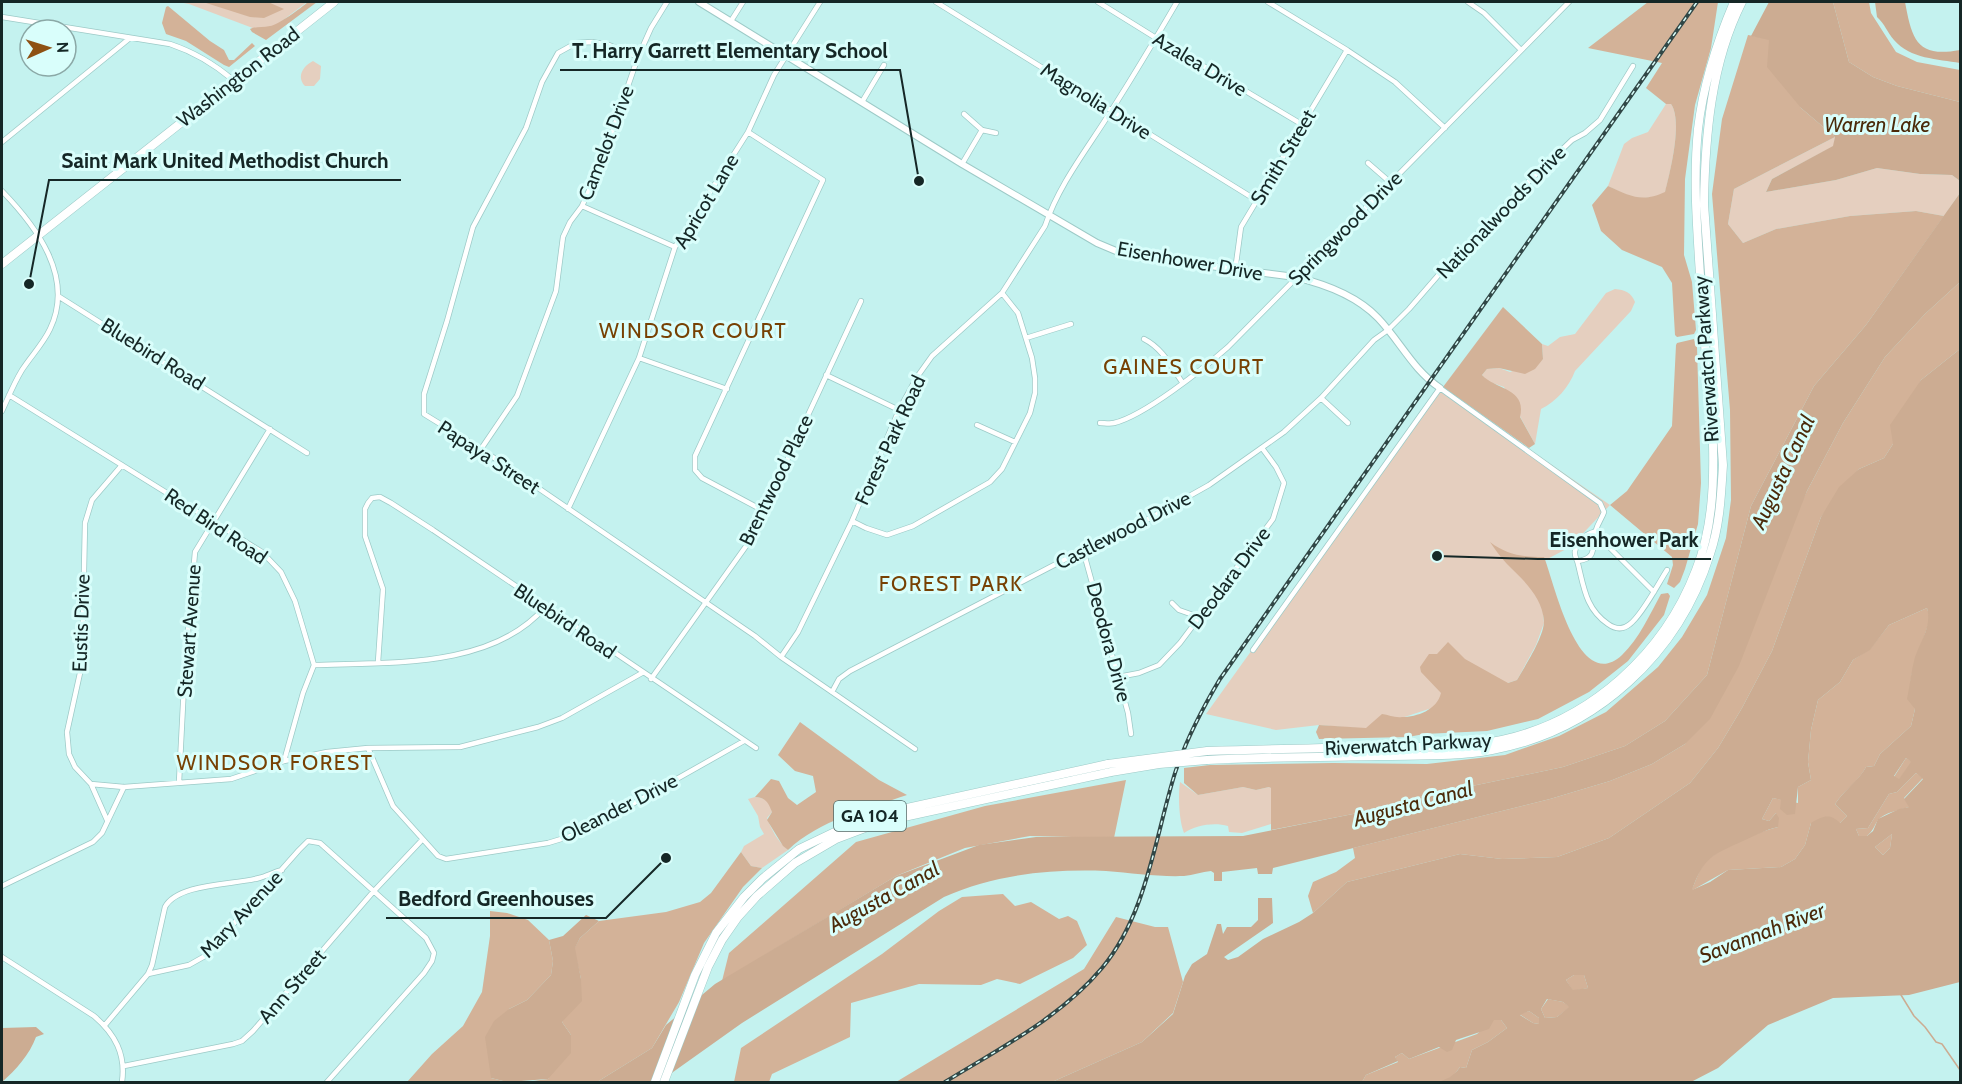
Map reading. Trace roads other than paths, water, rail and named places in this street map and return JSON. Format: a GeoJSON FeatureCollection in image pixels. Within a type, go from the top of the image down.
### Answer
{"type":"FeatureCollection","features":[{"type":"Feature","properties":{"kind":"main road","name":"Washington Road"},"geometry":{"type":"LineString","coordinates":[[2,264],[334,2]]}},
{"type":"Feature","properties":{"kind":"main road","name":"Riverwatch Parkway"},"geometry":{"type":"LineString","coordinates":[[655,1083],[695,975],[716,933],[744,897],[781,862],[818,838],[866,817],[1109,768],[1207,755],[1449,746],[1501,740],[1536,729],[1577,710],[1604,693],[1641,660],[1655,645],[1679,605],[1697,568],[1711,509],[1714,480],[1713,444],[1696,216],[1696,168],[1698,128],[1713,57],[1734,2]]}},
{"type":"Feature","properties":{"kind":"main road","name":"Riverwatch Parkway"},"geometry":{"type":"LineString","coordinates":[[1207,755],[1445,755],[1508,747],[1549,733],[1595,710],[1629,683],[1670,636],[1686,611],[1702,578],[1711,553],[1721,502],[1723,465],[1706,227],[1705,161],[1708,125],[1716,81],[1724,48],[1742,2]]}},
{"type":"Feature","properties":{"kind":"main road","name":"Riverwatch Parkway"},"geometry":{"type":"LineString","coordinates":[[664,1083],[708,967],[722,940],[757,896],[795,863],[836,839],[859,829],[903,816],[1109,768]]}},
{"type":"Feature","properties":{"kind":"street","name":"Camelot Drive"},"geometry":{"type":"LineString","coordinates":[[481,449],[517,396],[556,291],[563,237],[570,222],[582,206],[601,164],[638,57],[651,28],[668,2]]}},
{"type":"Feature","properties":{"kind":"street","name":"Eisenhower Drive"},"geometry":{"type":"LineString","coordinates":[[699,2],[962,164],[1097,243],[1139,257],[1295,278],[1312,281],[1339,291],[1377,317],[1414,366],[1440,388],[1600,503],[1604,512],[1594,532]]}},
{"type":"Feature","properties":{"kind":"street"},"geometry":{"type":"LineString","coordinates":[[732,21],[742,2]]}},
{"type":"Feature","properties":{"kind":"street","name":"Apricot Lane"},"geometry":{"type":"LineString","coordinates":[[568,509],[639,358],[675,248],[748,132],[774,75],[820,2]]}},
{"type":"Feature","properties":{"kind":"street","name":"Magnolia Drive"},"geometry":{"type":"LineString","coordinates":[[936,2],[1256,200]]}},
{"type":"Feature","properties":{"kind":"street","name":"Azalea Drive"},"geometry":{"type":"LineString","coordinates":[[1098,2],[1303,125]]}},
{"type":"Feature","properties":{"kind":"street","name":"Forest Park Road"},"geometry":{"type":"LineString","coordinates":[[781,657],[798,632],[852,521],[899,410],[917,377],[932,356],[1002,293],[1045,226],[1076,165],[1112,111],[1177,2]]}},
{"type":"Feature","properties":{"kind":"street"},"geometry":{"type":"LineString","coordinates":[[1268,2],[1395,82],[1445,128]]}},
{"type":"Feature","properties":{"kind":"street"},"geometry":{"type":"LineString","coordinates":[[1468,2],[1484,13],[1521,50]]}},
{"type":"Feature","properties":{"kind":"street","name":"Springwood Drive"},"geometry":{"type":"LineString","coordinates":[[1100,423],[1112,424],[1147,407],[1201,370],[1228,347],[1569,2]]}},
{"type":"Feature","properties":{"kind":"street"},"geometry":{"type":"LineString","coordinates":[[2,17],[170,44],[190,51],[217,67],[233,80]]}},
{"type":"Feature","properties":{"kind":"street"},"geometry":{"type":"LineString","coordinates":[[2,142],[131,38]]}},
{"type":"Feature","properties":{"kind":"street","name":"Papaya Street"},"geometry":{"type":"LineString","coordinates":[[638,57],[609,45],[592,42],[576,43],[558,53],[542,82],[526,128],[473,227],[424,394],[424,414],[481,449],[755,636],[781,657],[915,749]]}},
{"type":"Feature","properties":{"kind":"street","name":"Smith Street"},"geometry":{"type":"LineString","coordinates":[[1235,271],[1241,227],[1347,50]]}},
{"type":"Feature","properties":{"kind":"street"},"geometry":{"type":"LineString","coordinates":[[862,102],[884,64]]}},
{"type":"Feature","properties":{"kind":"street","name":"Nationalwoods Drive"},"geometry":{"type":"LineString","coordinates":[[1388,330],[1519,191],[1572,140],[1600,120],[1633,66]]}},
{"type":"Feature","properties":{"kind":"street"},"geometry":{"type":"LineString","coordinates":[[964,114],[982,130],[996,133]]}},
{"type":"Feature","properties":{"kind":"street"},"geometry":{"type":"LineString","coordinates":[[962,164],[982,130]]}},
{"type":"Feature","properties":{"kind":"street"},"geometry":{"type":"LineString","coordinates":[[748,132],[823,180],[695,456],[695,470],[702,478],[764,511]]}},
{"type":"Feature","properties":{"kind":"street"},"geometry":{"type":"LineString","coordinates":[[1368,163],[1391,183]]}},
{"type":"Feature","properties":{"kind":"street"},"geometry":{"type":"LineString","coordinates":[[2,191],[40,235],[52,260],[58,296],[51,327],[21,371],[2,411]]}},
{"type":"Feature","properties":{"kind":"street"},"geometry":{"type":"LineString","coordinates":[[582,206],[675,248]]}},
{"type":"Feature","properties":{"kind":"street"},"geometry":{"type":"LineString","coordinates":[[852,521],[888,535],[914,526],[990,482],[1002,469],[1030,413],[1035,393],[1035,378],[1032,358],[1018,313],[1002,293]]}},
{"type":"Feature","properties":{"kind":"street","name":"Bluebird Road"},"geometry":{"type":"LineString","coordinates":[[58,296],[307,453]]}},
{"type":"Feature","properties":{"kind":"street","name":"Brentwood Place"},"geometry":{"type":"LineString","coordinates":[[651,679],[749,542],[861,301]]}},
{"type":"Feature","properties":{"kind":"street"},"geometry":{"type":"LineString","coordinates":[[1026,338],[1071,324]]}},
{"type":"Feature","properties":{"kind":"street","name":"Castlewood Drive"},"geometry":{"type":"LineString","coordinates":[[832,692],[839,679],[850,671],[1083,550],[1143,522],[1209,484],[1284,432],[1320,398],[1374,340],[1388,330]]}},
{"type":"Feature","properties":{"kind":"street"},"geometry":{"type":"LineString","coordinates":[[1144,339],[1153,343],[1165,356],[1182,382]]}},
{"type":"Feature","properties":{"kind":"street"},"geometry":{"type":"LineString","coordinates":[[639,358],[727,389]]}},
{"type":"Feature","properties":{"kind":"street"},"geometry":{"type":"LineString","coordinates":[[826,375],[899,410]]}},
{"type":"Feature","properties":{"kind":"street"},"geometry":{"type":"LineString","coordinates":[[1253,650],[1440,388]]}},
{"type":"Feature","properties":{"kind":"street","name":"Red Bird Road"},"geometry":{"type":"LineString","coordinates":[[9,395],[262,552],[281,572],[295,601],[314,665]]}},
{"type":"Feature","properties":{"kind":"street"},"geometry":{"type":"LineString","coordinates":[[1320,398],[1348,423]]}},
{"type":"Feature","properties":{"kind":"street"},"geometry":{"type":"LineString","coordinates":[[977,425],[1015,442]]}},
{"type":"Feature","properties":{"kind":"street","name":"Stewart Avenue"},"geometry":{"type":"LineString","coordinates":[[179,782],[185,666],[195,552],[270,429]]}},
{"type":"Feature","properties":{"kind":"street","name":"Deodara Drive"},"geometry":{"type":"LineString","coordinates":[[1118,677],[1139,673],[1159,664],[1180,642],[1273,519],[1284,483],[1262,448]]}},
{"type":"Feature","properties":{"kind":"street","name":"Eustis Drive"},"geometry":{"type":"LineString","coordinates":[[107,820],[91,783],[75,767],[69,754],[67,732],[82,664],[84,532],[92,500],[122,465]]}},
{"type":"Feature","properties":{"kind":"street","name":"Bluebird Road"},"geometry":{"type":"LineString","coordinates":[[378,662],[383,589],[365,536],[364,523],[368,502],[372,498],[380,497],[392,502],[544,607],[756,748]]}},
{"type":"Feature","properties":{"kind":"street"},"geometry":{"type":"LineString","coordinates":[[1578,561],[1587,559],[1592,554],[1594,532]]}},
{"type":"Feature","properties":{"kind":"street"},"geometry":{"type":"LineString","coordinates":[[1594,532],[1587,534],[1580,542],[1575,551],[1575,558],[1578,561],[1581,580],[1592,609],[1597,616],[1612,627],[1619,629],[1631,624],[1667,570]]}},
{"type":"Feature","properties":{"kind":"street"},"geometry":{"type":"LineString","coordinates":[[1594,532],[1654,592]]}},
{"type":"Feature","properties":{"kind":"street","name":"Deodora Drive"},"geometry":{"type":"LineString","coordinates":[[1083,550],[1128,713],[1131,735]]}},
{"type":"Feature","properties":{"kind":"street"},"geometry":{"type":"LineString","coordinates":[[1172,603],[1179,610],[1199,617]]}},
{"type":"Feature","properties":{"kind":"street"},"geometry":{"type":"LineString","coordinates":[[284,761],[303,693],[314,665],[439,658],[464,653],[504,639],[523,628],[544,607]]}},
{"type":"Feature","properties":{"kind":"street"},"geometry":{"type":"LineString","coordinates":[[91,783],[124,787],[231,779],[284,761],[327,752],[368,748],[460,747],[495,740],[562,718],[642,673]]}},
{"type":"Feature","properties":{"kind":"street","name":"Oleander Drive"},"geometry":{"type":"LineString","coordinates":[[368,748],[393,806],[422,840],[438,856],[446,859],[548,843],[581,833],[744,741]]}},
{"type":"Feature","properties":{"kind":"street"},"geometry":{"type":"LineString","coordinates":[[2,886],[93,842],[102,833],[124,787]]}},
{"type":"Feature","properties":{"kind":"street","name":"Ann Street"},"geometry":{"type":"LineString","coordinates":[[124,1066],[242,1041],[422,840]]}},
{"type":"Feature","properties":{"kind":"street","name":"Mary Avenue"},"geometry":{"type":"LineString","coordinates":[[148,975],[189,965],[205,956],[308,841],[320,843],[374,892]]}},
{"type":"Feature","properties":{"kind":"street"},"geometry":{"type":"LineString","coordinates":[[105,1025],[148,975],[165,907],[169,901],[186,891],[259,878],[283,869]]}},
{"type":"Feature","properties":{"kind":"street"},"geometry":{"type":"LineString","coordinates":[[327,1083],[432,961],[434,952],[426,938],[374,892]]}},
{"type":"Feature","properties":{"kind":"street"},"geometry":{"type":"LineString","coordinates":[[2,957],[105,1025],[117,1042],[124,1066],[122,1083]]}},
{"type":"Feature","properties":{"kind":"water","name":"Warren Lake"},"geometry":{"type":"Polygon","coordinates":[[[1769,2],[1833,2],[1849,62],[1873,77],[1897,86],[1960,102],[1960,181],[1952,175],[1920,174],[1877,168],[1836,180],[1766,192],[1772,179],[1833,146],[1835,137],[1801,108],[1767,67],[1769,40],[1751,36],[1769,2]]]}},
{"type":"Feature","properties":{"kind":"water"},"geometry":{"type":"Polygon","coordinates":[[[1875,2],[1905,2],[1910,27],[1919,43],[1934,51],[1960,50],[1960,63],[1916,55],[1901,46],[1877,17],[1875,2]]]}},
{"type":"Feature","properties":{"kind":"water","name":"Augusta Canal"},"geometry":{"type":"Polygon","coordinates":[[[1960,193],[1960,282],[1925,314],[1885,357],[1843,423],[1807,491],[1739,666],[1710,719],[1685,744],[1652,764],[1610,781],[1550,799],[1273,868],[1272,874],[1258,874],[1257,868],[1222,872],[1222,881],[1214,881],[1214,873],[1211,871],[1174,876],[1106,871],[1064,871],[1003,878],[983,883],[944,897],[742,1023],[659,1082],[597,1082],[652,1048],[666,1025],[715,984],[896,876],[979,845],[1036,837],[1243,836],[1563,767],[1625,746],[1665,721],[1707,675],[1751,506],[1814,386],[1866,325],[1960,193]]]}},
{"type":"Feature","properties":{"kind":"water","name":"Savannah River"},"geometry":{"type":"Polygon","coordinates":[[[1960,349],[1960,982],[1909,995],[1833,998],[1768,1025],[1718,1068],[1691,1082],[1438,1082],[1450,1077],[1460,1067],[1466,1068],[1472,1050],[1507,1028],[1501,1020],[1494,1020],[1489,1029],[1456,1040],[1452,1050],[1447,1052],[1439,1047],[1409,1059],[1402,1053],[1395,1057],[1398,1061],[1366,1075],[1362,1082],[1052,1082],[1142,1042],[1173,1014],[1185,976],[1192,964],[1207,954],[1217,924],[1221,924],[1223,934],[1227,927],[1251,927],[1258,920],[1258,898],[1272,898],[1273,923],[1224,957],[1228,960],[1238,957],[1263,939],[1313,913],[1347,882],[1460,854],[1502,859],[1557,857],[1609,838],[1690,783],[1718,748],[1772,651],[1821,517],[1839,487],[1859,469],[1884,458],[1893,444],[1890,425],[1921,380],[1960,349]],[[1927,608],[1889,625],[1870,650],[1853,660],[1840,682],[1818,700],[1811,730],[1808,762],[1811,780],[1798,787],[1795,814],[1787,815],[1780,809],[1781,800],[1773,798],[1762,819],[1769,821],[1776,813],[1779,818],[1778,827],[1760,833],[1710,858],[1701,870],[1692,890],[1728,870],[1781,867],[1795,859],[1805,845],[1811,823],[1826,817],[1833,818],[1840,823],[1847,816],[1835,804],[1866,767],[1874,766],[1880,754],[1911,726],[1915,709],[1907,699],[1915,657],[1927,627],[1927,608]],[[1906,758],[1894,776],[1899,779],[1911,762],[1906,758]],[[1916,773],[1897,792],[1889,794],[1868,828],[1856,829],[1859,836],[1867,836],[1873,831],[1878,819],[1909,807],[1904,799],[1923,779],[1916,773]],[[1892,834],[1875,847],[1883,855],[1890,848],[1892,834]],[[1574,975],[1566,980],[1573,990],[1588,988],[1584,975],[1574,975]],[[1547,999],[1541,1009],[1545,1018],[1557,1017],[1569,1007],[1563,1002],[1547,999]],[[1529,1011],[1520,1015],[1539,1024],[1539,1018],[1529,1011]]]}},
{"type":"Feature","properties":{"kind":"water"},"geometry":{"type":"Polygon","coordinates":[[[586,915],[599,921],[580,938],[575,948],[581,979],[582,1001],[562,1022],[571,1035],[571,1053],[548,1079],[507,1082],[491,1078],[485,1037],[494,1021],[509,1009],[527,1000],[551,975],[553,961],[549,940],[563,936],[586,915]]]}},
{"type":"Feature","properties":{"kind":"water"},"geometry":{"type":"Polygon","coordinates":[[[36,1027],[44,1034],[36,1037],[22,1062],[2,1082],[2,1028],[36,1027]]]}},
{"type":"Feature","properties":{"kind":"waterway"},"geometry":{"type":"LineString","coordinates":[[1901,995],[1914,1016],[1936,1042],[1942,1044],[1960,1070]]}},
{"type":"Feature","properties":{"kind":"railway"},"geometry":{"type":"LineString","coordinates":[[945,1082],[1048,1017],[1085,986],[1117,947],[1140,899],[1179,761],[1220,679],[1697,2]]}},
{"type":"Feature","properties":{"kind":"place","name":"T. Harry Garrett Elementary School"},"geometry":{"type":"Point","coordinates":[919,181]}},
{"type":"Feature","properties":{"kind":"place","name":"Saint Mark United Methodist Church"},"geometry":{"type":"Point","coordinates":[29,284]}},
{"type":"Feature","properties":{"kind":"place","name":"Eisenhower Park"},"geometry":{"type":"Point","coordinates":[1437,556]}},
{"type":"Feature","properties":{"kind":"place","name":"Bedford Greenhouses"},"geometry":{"type":"Point","coordinates":[666,858]}},
{"type":"Feature","properties":{"kind":"district","name":"WINDSOR COURT"},"geometry":{"type":"Point","coordinates":[693,331]}},
{"type":"Feature","properties":{"kind":"district","name":"GAINES COURT"},"geometry":{"type":"Point","coordinates":[1184,367]}},
{"type":"Feature","properties":{"kind":"district","name":"FOREST PARK"},"geometry":{"type":"Point","coordinates":[951,584]}},
{"type":"Feature","properties":{"kind":"district","name":"WINDSOR FOREST"},"geometry":{"type":"Point","coordinates":[275,763]}}]}
